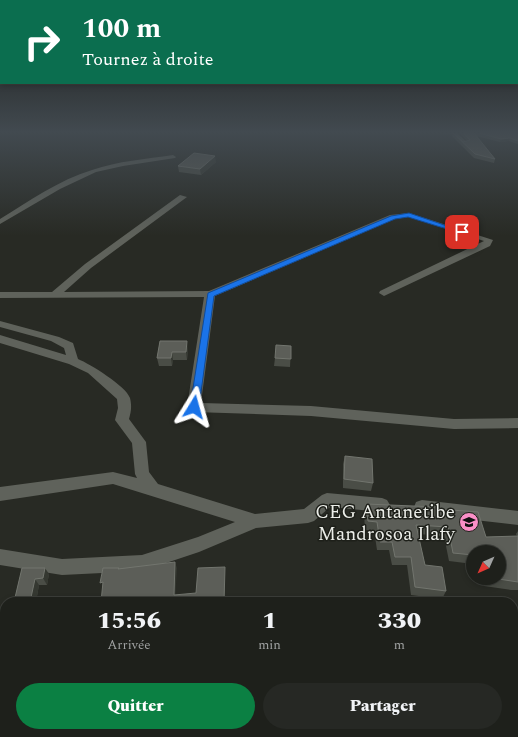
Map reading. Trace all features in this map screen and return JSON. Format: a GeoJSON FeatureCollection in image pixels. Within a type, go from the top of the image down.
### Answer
{"type":"FeatureCollection","features":[{"type":"Feature","properties":{"kind":"street"},"geometry":{"type":"LineString","coordinates":[[0,222],[56,188],[94,171],[112,167]]}},
{"type":"Feature","properties":{"kind":"street"},"geometry":{"type":"LineString","coordinates":[[54,295],[88,266],[183,197]]}},
{"type":"Feature","properties":{"kind":"street"},"geometry":{"type":"LineString","coordinates":[[0,295],[210,294],[393,217],[409,215],[489,240],[486,244],[384,293]]}},
{"type":"Feature","properties":{"kind":"street"},"geometry":{"type":"LineString","coordinates":[[210,294],[194,407],[311,412],[454,424],[518,423]]}},
{"type":"Feature","properties":{"kind":"street"},"geometry":{"type":"LineString","coordinates":[[0,324],[55,339],[68,346],[72,361]]}},
{"type":"Feature","properties":{"kind":"street"},"geometry":{"type":"LineString","coordinates":[[0,339],[72,361],[92,370],[123,396],[125,408],[122,420],[139,442],[142,474],[153,489]]}},
{"type":"Feature","properties":{"kind":"street"},"geometry":{"type":"LineString","coordinates":[[0,494],[112,478],[153,489],[255,522]]}},
{"type":"Feature","properties":{"kind":"street"},"geometry":{"type":"LineString","coordinates":[[0,557],[62,567],[142,563],[199,544],[255,522],[308,516],[327,500],[402,506],[438,507],[518,518]]}},
{"type":"Feature","properties":{"kind":"building"},"geometry":{"type":"Polygon","coordinates":[[[188,167],[202,167],[200,169],[188,167]]]}},
{"type":"Feature","properties":{"kind":"building"},"geometry":{"type":"Polygon","coordinates":[[[160,341],[187,341],[186,352],[172,352],[171,358],[157,358],[160,341]]]}},
{"type":"Feature","properties":{"kind":"building"},"geometry":{"type":"Polygon","coordinates":[[[276,345],[291,346],[291,359],[275,358],[276,345]]]}},
{"type":"Feature","properties":{"kind":"building"},"geometry":{"type":"Polygon","coordinates":[[[345,456],[372,459],[373,483],[344,479],[345,456]]]}},
{"type":"Feature","properties":{"kind":"building"},"geometry":{"type":"Polygon","coordinates":[[[366,504],[437,507],[438,509],[478,512],[486,537],[518,536],[518,582],[506,580],[506,545],[466,545],[466,554],[453,553],[448,527],[416,525],[425,565],[442,567],[446,591],[415,587],[411,557],[395,557],[392,542],[380,542],[377,522],[368,521],[366,504]]]}},
{"type":"Feature","properties":{"kind":"building"},"geometry":{"type":"Polygon","coordinates":[[[175,562],[174,595],[196,593],[198,568],[225,567],[224,597],[102,597],[103,582],[100,583],[103,568],[119,568],[118,569],[175,562]]]}},
{"type":"Feature","properties":{"kind":"building"},"geometry":{"type":"Polygon","coordinates":[[[22,568],[45,568],[43,578],[35,579],[31,597],[15,597],[22,568]]]}},
{"type":"Feature","properties":{"kind":"place","name":"CEG Antanetibe Mandrosoa Ilafy"},"geometry":{"type":"Point","coordinates":[469,522]}},
{"type":"Feature","properties":{"kind":"route"},"geometry":{"type":"LineString","coordinates":[[194,407],[210,294],[393,217],[409,215],[462,232]]}}]}
